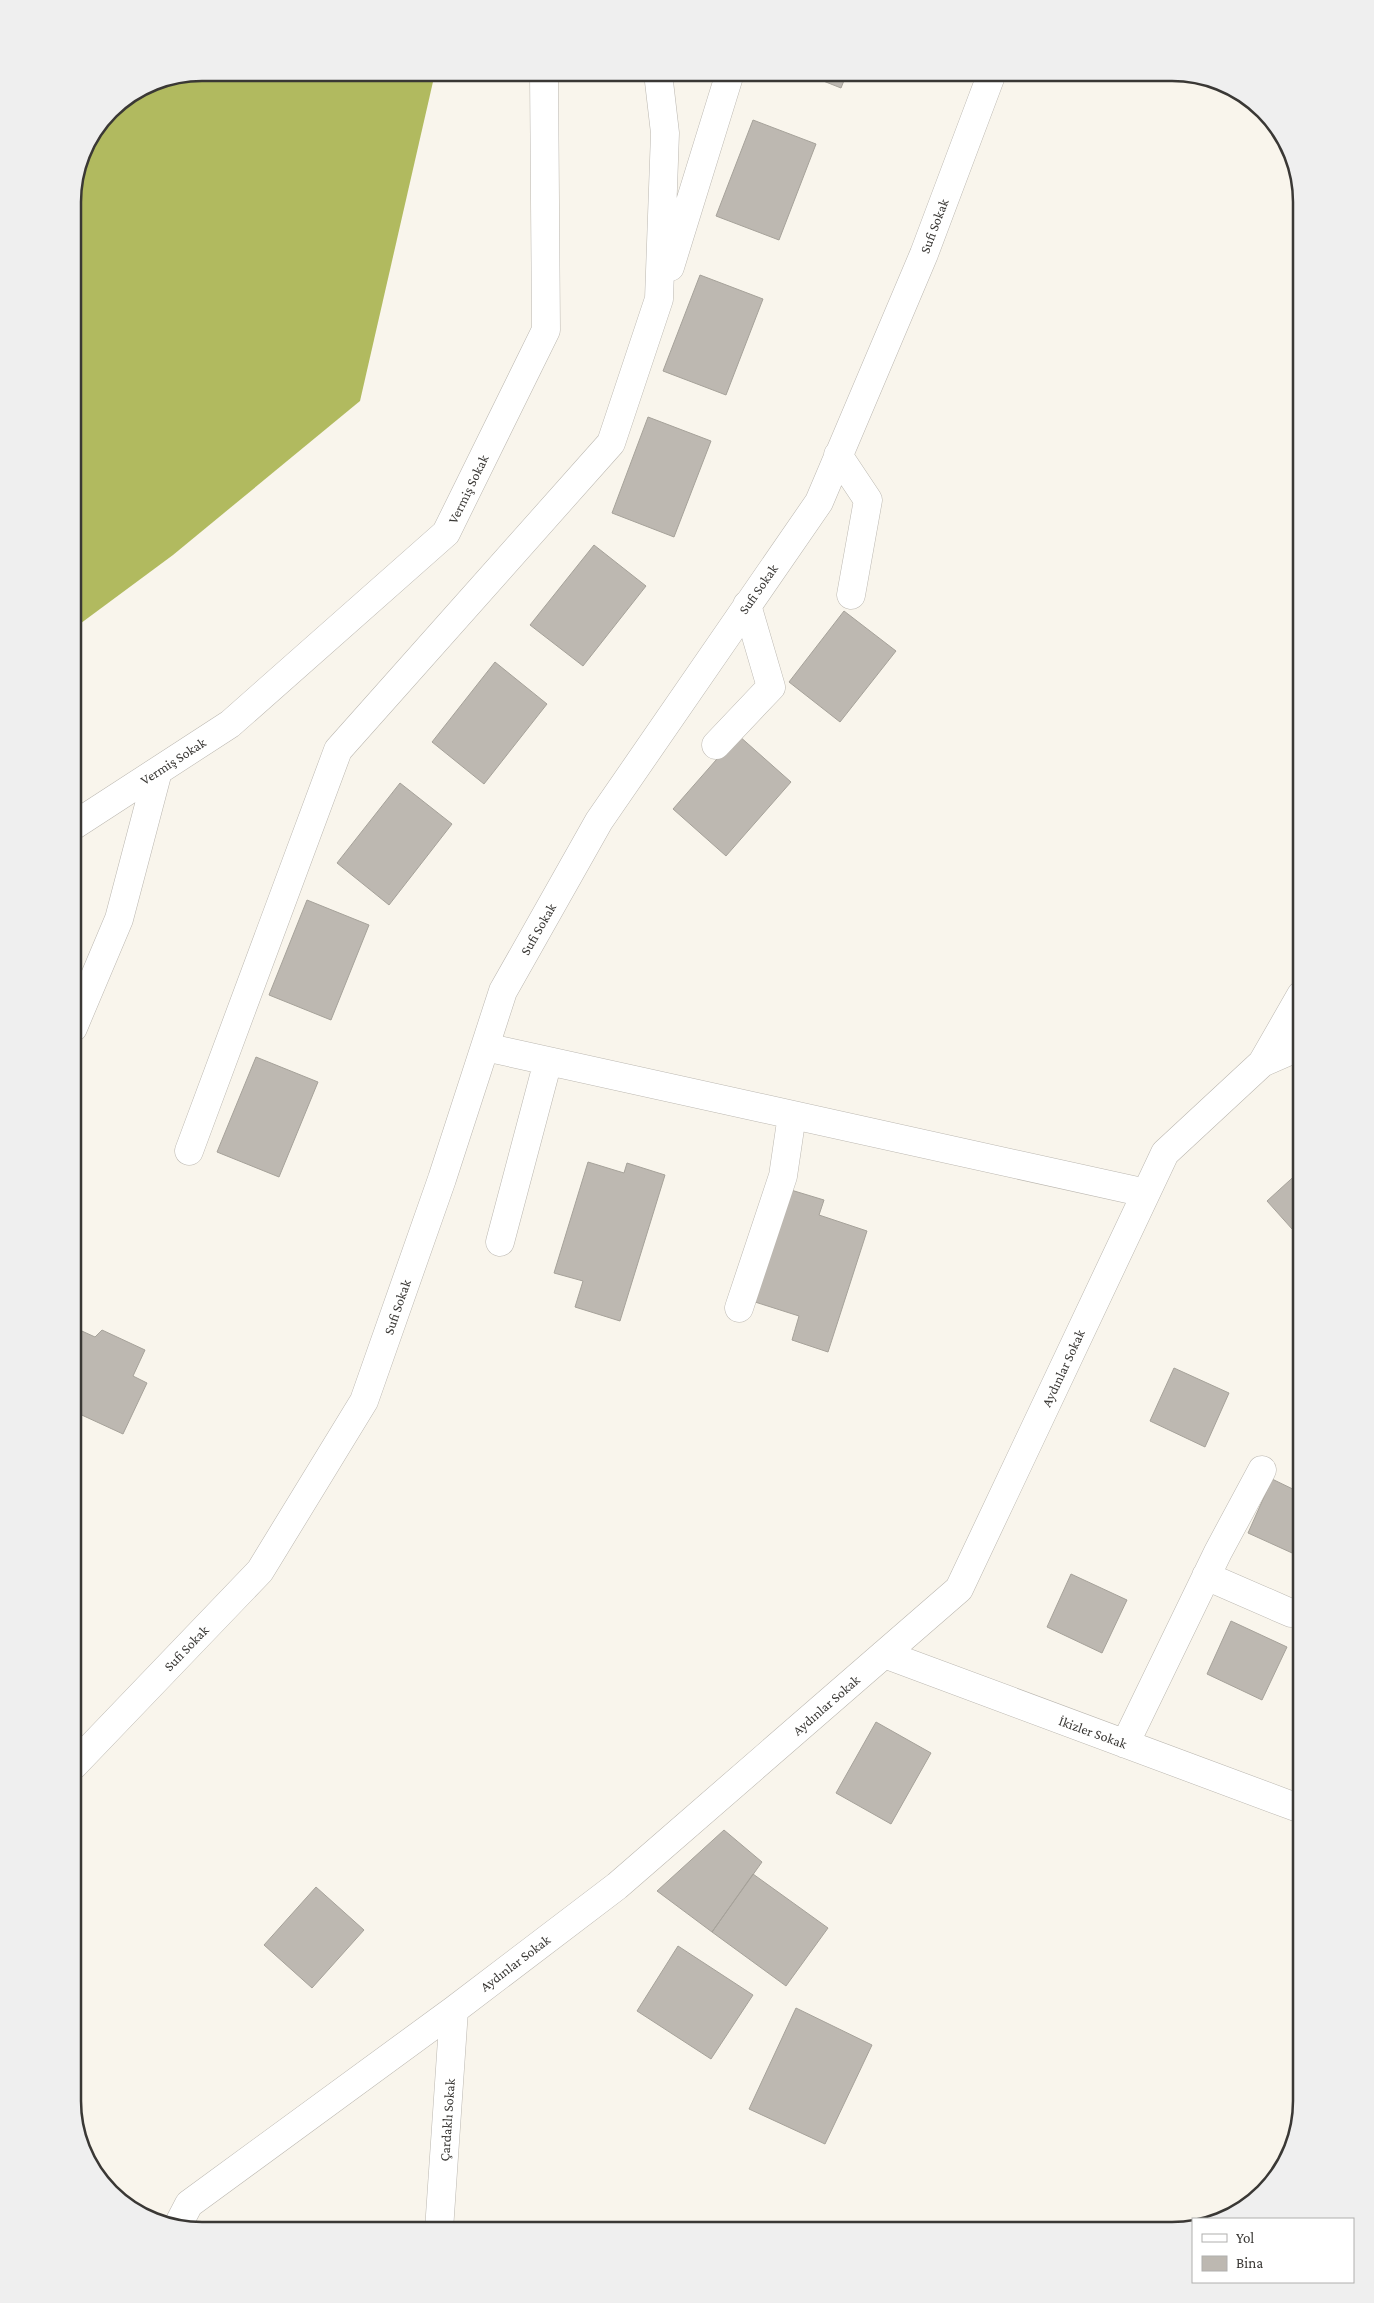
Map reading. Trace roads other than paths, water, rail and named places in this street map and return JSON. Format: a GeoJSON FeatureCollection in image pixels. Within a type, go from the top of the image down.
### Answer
{"type":"FeatureCollection","features":[{"type":"Feature","properties":{"kind":"street","name":"Vermiş Sokak"},"geometry":{"type":"LineString","coordinates":[[82,820],[230,724],[446,533],[546,330],[544,81]]}},
{"type":"Feature","properties":{"kind":"street"},"geometry":{"type":"LineString","coordinates":[[659,81],[665,133],[659,299]]}},
{"type":"Feature","properties":{"kind":"street"},"geometry":{"type":"LineString","coordinates":[[189,1151],[338,750],[611,443],[659,299],[727,82]]}},
{"type":"Feature","properties":{"kind":"street","name":"Sufi Sokak"},"geometry":{"type":"LineString","coordinates":[[81,1757],[260,1572],[364,1401],[442,1179],[503,991],[599,821],[818,502],[924,254],[989,82]]}},
{"type":"Feature","properties":{"kind":"street"},"geometry":{"type":"LineString","coordinates":[[838,455],[868,500],[851,595]]}},
{"type":"Feature","properties":{"kind":"street"},"geometry":{"type":"LineString","coordinates":[[716,745],[771,687],[747,605]]}},
{"type":"Feature","properties":{"kind":"street"},"geometry":{"type":"LineString","coordinates":[[82,1008],[119,919],[158,771]]}},
{"type":"Feature","properties":{"kind":"street"},"geometry":{"type":"LineString","coordinates":[[1262,1063],[1293,1010]]}},
{"type":"Feature","properties":{"kind":"street"},"geometry":{"type":"LineString","coordinates":[[484,1047],[1146,1193]]}},
{"type":"Feature","properties":{"kind":"street","name":"Aydınlar Sokak"},"geometry":{"type":"LineString","coordinates":[[184,2214],[617,1886],[959,1589],[1165,1153],[1262,1063],[1293,1050]]}},
{"type":"Feature","properties":{"kind":"street"},"geometry":{"type":"LineString","coordinates":[[500,1242],[548,1061]]}},
{"type":"Feature","properties":{"kind":"street"},"geometry":{"type":"LineString","coordinates":[[739,1308],[783,1176],[792,1115]]}},
{"type":"Feature","properties":{"kind":"street"},"geometry":{"type":"LineString","coordinates":[[1125,1744],[1206,1576],[1262,1470]]}},
{"type":"Feature","properties":{"kind":"street"},"geometry":{"type":"LineString","coordinates":[[1206,1576],[1290,1612]]}},
{"type":"Feature","properties":{"kind":"street","name":"İkizler Sokak"},"geometry":{"type":"LineString","coordinates":[[884,1654],[1293,1806]]}},
{"type":"Feature","properties":{"kind":"street","name":"Çardaklı Sokak"},"geometry":{"type":"LineString","coordinates":[[440,2221],[454,2010]]}}]}
